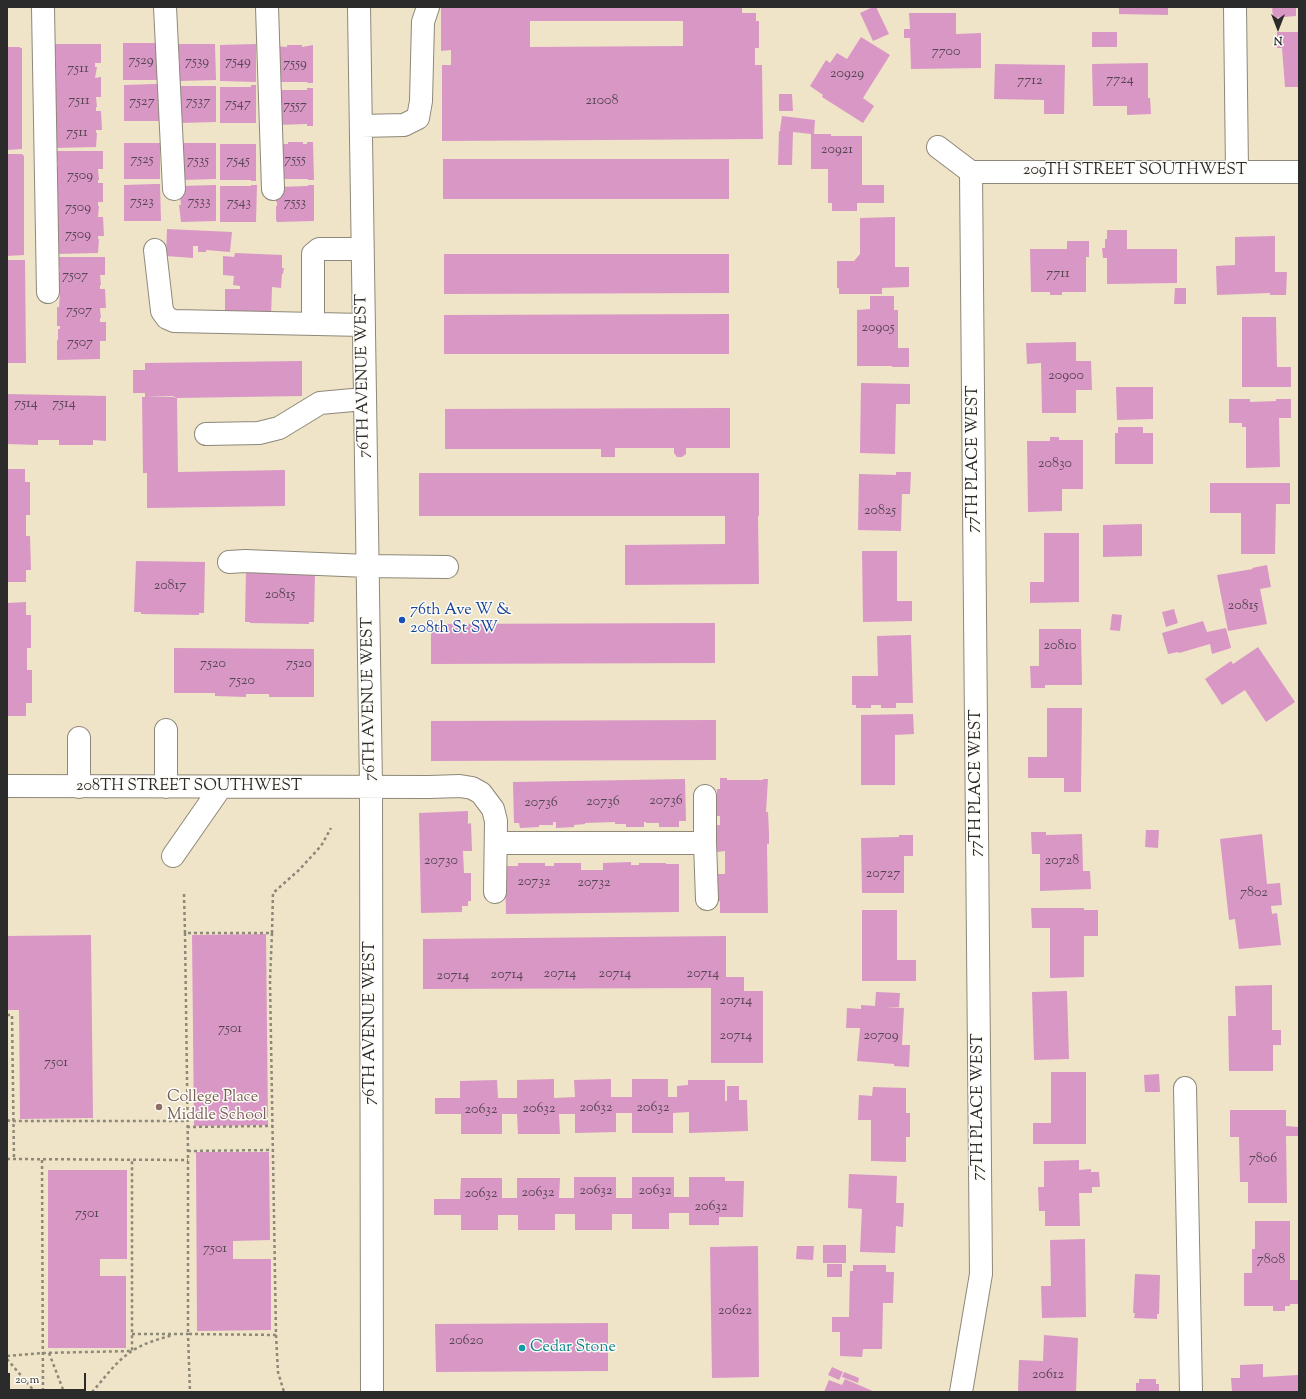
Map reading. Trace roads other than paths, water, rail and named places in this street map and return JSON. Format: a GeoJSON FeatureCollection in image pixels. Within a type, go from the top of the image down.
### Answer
{"type":"FeatureCollection","features":[{"type":"Feature","properties":{"kind":"street"},"geometry":{"type":"LineString","coordinates":[[43,7],[48,292]]}},
{"type":"Feature","properties":{"kind":"street"},"geometry":{"type":"LineString","coordinates":[[165,7],[174,189]]}},
{"type":"Feature","properties":{"kind":"street"},"geometry":{"type":"LineString","coordinates":[[267,7],[273,189]]}},
{"type":"Feature","properties":{"kind":"street","name":"76TH AVENUE WEST"},"geometry":{"type":"LineString","coordinates":[[359,7],[371,787],[372,1392]]}},
{"type":"Feature","properties":{"kind":"street"},"geometry":{"type":"LineString","coordinates":[[361,126],[404,125],[418,118],[422,101],[423,22],[428,7]]}},
{"type":"Feature","properties":{"kind":"street"},"geometry":{"type":"LineString","coordinates":[[1235,7],[1237,171]]}},
{"type":"Feature","properties":{"kind":"street"},"geometry":{"type":"LineString","coordinates":[[938,147],[971,172]]}},
{"type":"Feature","properties":{"kind":"street","name":"209TH STREET SOUTHWEST"},"geometry":{"type":"LineString","coordinates":[[971,172],[1299,172]]}},
{"type":"Feature","properties":{"kind":"street","name":"77TH PLACE WEST"},"geometry":{"type":"LineString","coordinates":[[961,1392],[981,1274],[971,172]]}},
{"type":"Feature","properties":{"kind":"street"},"geometry":{"type":"LineString","coordinates":[[313,324],[313,254],[319,248],[362,249]]}},
{"type":"Feature","properties":{"kind":"street"},"geometry":{"type":"LineString","coordinates":[[155,250],[162,311],[167,318],[174,322],[364,325]]}},
{"type":"Feature","properties":{"kind":"street"},"geometry":{"type":"LineString","coordinates":[[206,434],[259,433],[279,428],[320,403],[364,399]]}},
{"type":"Feature","properties":{"kind":"street"},"geometry":{"type":"LineString","coordinates":[[229,562],[245,561],[368,566],[447,567]]}},
{"type":"Feature","properties":{"kind":"street"},"geometry":{"type":"LineString","coordinates":[[166,730],[166,787]]}},
{"type":"Feature","properties":{"kind":"street"},"geometry":{"type":"LineString","coordinates":[[79,787],[80,738]]}},
{"type":"Feature","properties":{"kind":"street","name":"208TH STREET SOUTHWEST"},"geometry":{"type":"LineString","coordinates":[[7,786],[460,786],[472,788],[481,793],[493,809],[496,821],[495,892]]}},
{"type":"Feature","properties":{"kind":"street"},"geometry":{"type":"LineString","coordinates":[[172,856],[221,787]]}},
{"type":"Feature","properties":{"kind":"street"},"geometry":{"type":"LineString","coordinates":[[705,796],[707,900]]}},
{"type":"Feature","properties":{"kind":"street"},"geometry":{"type":"LineString","coordinates":[[496,844],[705,843]]}},
{"type":"Feature","properties":{"kind":"street"},"geometry":{"type":"LineString","coordinates":[[1185,1088],[1191,1392]]}},
{"type":"Feature","properties":{"kind":"place","name":"76th Ave W & 208th St SW"},"geometry":{"type":"Point","coordinates":[402,620]}},
{"type":"Feature","properties":{"kind":"place","name":"College Place Middle School"},"geometry":{"type":"Point","coordinates":[159,1107]}},
{"type":"Feature","properties":{"kind":"place","name":"Cedar Stone"},"geometry":{"type":"Point","coordinates":[522,1348]}}]}
